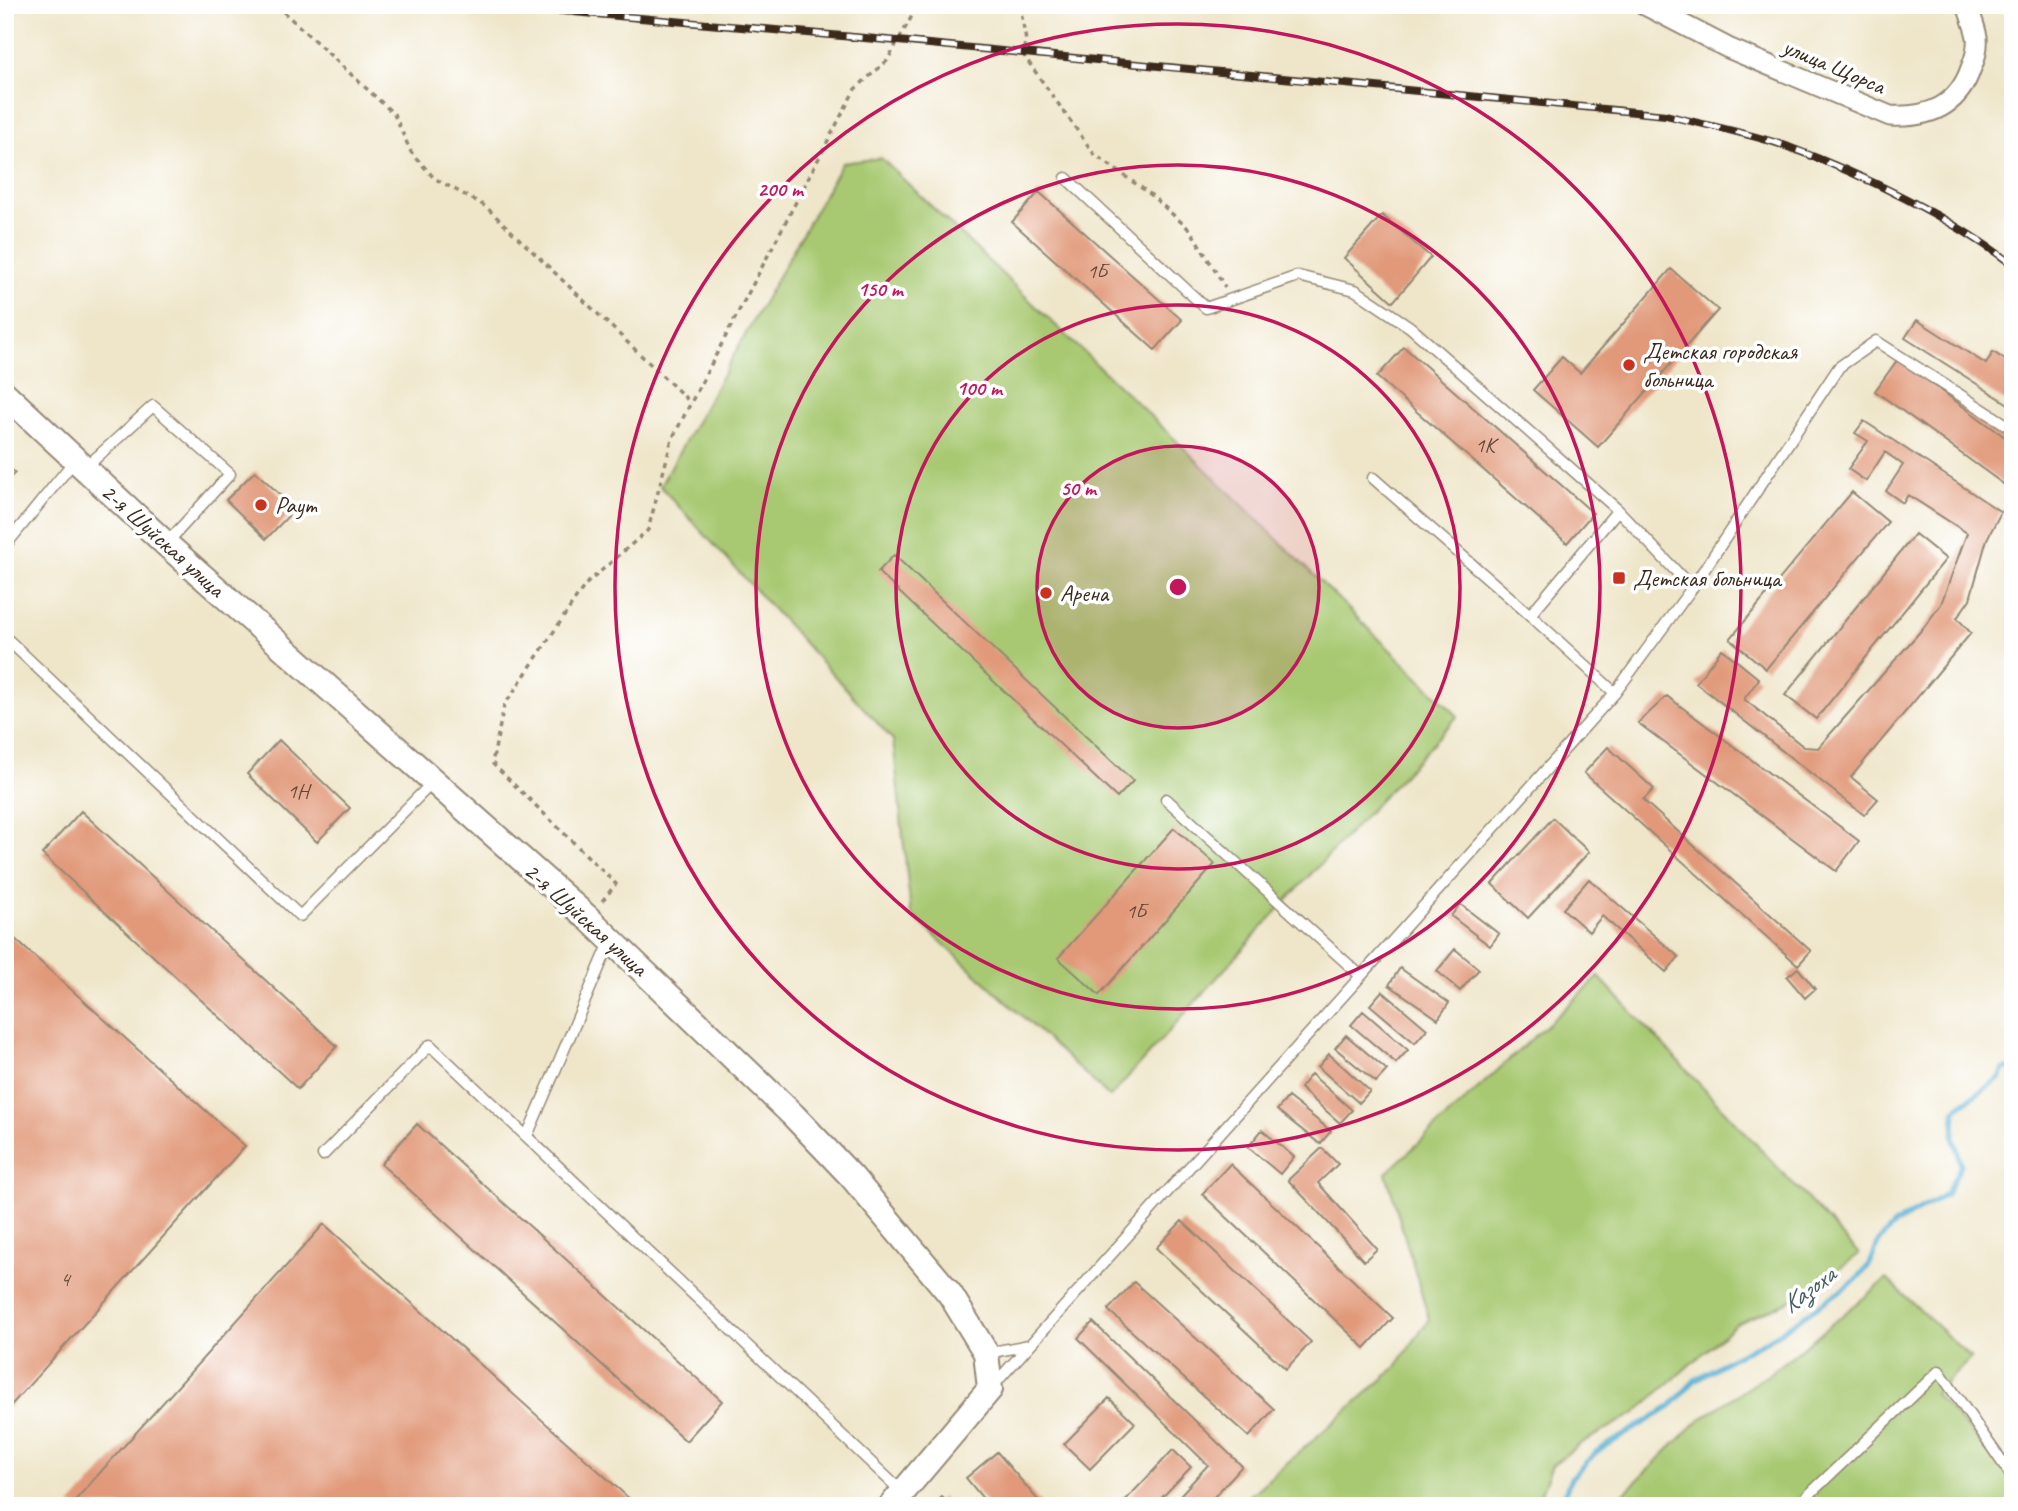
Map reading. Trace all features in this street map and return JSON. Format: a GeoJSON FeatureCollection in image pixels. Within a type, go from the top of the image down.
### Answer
{"type":"FeatureCollection","features":[{"type":"Feature","properties":{"kind":"street","name":"улица Щорса"},"geometry":{"type":"LineString","coordinates":[[1645,5],[1675,12],[1728,48],[1890,116],[1919,114],[1951,102],[1960,93],[1975,59],[1977,38],[1967,5]]}},
{"type":"Feature","properties":{"kind":"street","name":"2-я Шуйская улица"},"geometry":{"type":"LineString","coordinates":[[5,394],[166,544],[588,918],[793,1115],[852,1177],[950,1294],[986,1353],[990,1389]]}},
{"type":"Feature","properties":{"kind":"street"},"geometry":{"type":"LineString","coordinates":[[897,1499],[990,1389]]}},
{"type":"Feature","properties":{"kind":"lane"},"geometry":{"type":"LineString","coordinates":[[1066,178],[1206,308],[1298,276],[1355,290],[1410,327],[1618,510],[1692,588]]}},
{"type":"Feature","properties":{"kind":"lane"},"geometry":{"type":"LineString","coordinates":[[990,1389],[1615,693],[1692,588],[1839,367],[1876,341],[2013,429]]}},
{"type":"Feature","properties":{"kind":"lane"},"geometry":{"type":"LineString","coordinates":[[5,547],[80,464],[153,406],[230,474],[166,544]]}},
{"type":"Feature","properties":{"kind":"lane"},"geometry":{"type":"LineString","coordinates":[[1373,478],[1615,693]]}},
{"type":"Feature","properties":{"kind":"lane"},"geometry":{"type":"LineString","coordinates":[[1530,615],[1618,510]]}},
{"type":"Feature","properties":{"kind":"lane"},"geometry":{"type":"LineString","coordinates":[[5,637],[300,916],[433,782]]}},
{"type":"Feature","properties":{"kind":"lane"},"geometry":{"type":"LineString","coordinates":[[1166,799],[1361,976]]}},
{"type":"Feature","properties":{"kind":"lane"},"geometry":{"type":"LineString","coordinates":[[527,1136],[611,940]]}},
{"type":"Feature","properties":{"kind":"lane"},"geometry":{"type":"LineString","coordinates":[[323,1155],[430,1045],[527,1136],[897,1499]]}},
{"type":"Feature","properties":{"kind":"lane"},"geometry":{"type":"LineString","coordinates":[[986,1353],[1029,1345]]}},
{"type":"Feature","properties":{"kind":"lane"},"geometry":{"type":"LineString","coordinates":[[1797,1506],[1939,1371],[2013,1478]]}},
{"type":"Feature","properties":{"kind":"path"},"geometry":{"type":"LineString","coordinates":[[276,5],[394,114],[411,152],[434,178],[485,206],[691,403]]}},
{"type":"Feature","properties":{"kind":"path"},"geometry":{"type":"LineString","coordinates":[[588,918],[616,884],[492,763],[505,706],[585,584],[648,530],[672,439],[855,89],[887,61],[918,5]]}},
{"type":"Feature","properties":{"kind":"path"},"geometry":{"type":"LineString","coordinates":[[1020,5],[1026,41],[1022,53],[1094,155],[1150,194],[1191,231],[1232,298]]}},
{"type":"Feature","properties":{"kind":"green space","name":"Арена"},"geometry":{"type":"Polygon","coordinates":[[[881,158],[1185,449],[1458,716],[1285,902],[1110,1097],[911,914],[893,740],[660,486],[842,163],[881,158]]]}},
{"type":"Feature","properties":{"kind":"green space"},"geometry":{"type":"Polygon","coordinates":[[[1599,977],[1859,1254],[1808,1293],[1736,1324],[1634,1414],[1583,1442],[1552,1465],[1539,1498],[1531,1506],[1238,1506],[1395,1368],[1429,1319],[1386,1173],[1599,977]]]}},
{"type":"Feature","properties":{"kind":"green space"},"geometry":{"type":"Polygon","coordinates":[[[1887,1279],[1971,1358],[1935,1394],[2013,1478],[2013,1506],[1611,1506],[1699,1420],[1777,1368],[1887,1279]]]}},
{"type":"Feature","properties":{"kind":"building"},"geometry":{"type":"Polygon","coordinates":[[[1039,192],[1182,320],[1155,350],[1012,222],[1039,192]]]}},
{"type":"Feature","properties":{"kind":"building"},"geometry":{"type":"Polygon","coordinates":[[[1382,215],[1431,257],[1393,302],[1344,258],[1382,215]]]}},
{"type":"Feature","properties":{"kind":"building","name":"Детская городская больница"},"geometry":{"type":"Polygon","coordinates":[[[1671,269],[1718,310],[1598,447],[1533,390],[1562,357],[1580,373],[1671,269]]]}},
{"type":"Feature","properties":{"kind":"building"},"geometry":{"type":"Polygon","coordinates":[[[1917,320],[1986,364],[1993,352],[2013,365],[2013,407],[1905,338],[1917,320]]]}},
{"type":"Feature","properties":{"kind":"building"},"geometry":{"type":"Polygon","coordinates":[[[1404,347],[1593,513],[1567,543],[1377,377],[1404,347]]]}},
{"type":"Feature","properties":{"kind":"building"},"geometry":{"type":"Polygon","coordinates":[[[1898,359],[2013,443],[2013,491],[1875,391],[1898,359]]]}},
{"type":"Feature","properties":{"kind":"building"},"geometry":{"type":"Polygon","coordinates":[[[1864,421],[2001,512],[1987,539],[1970,599],[1957,618],[1971,633],[1851,777],[1878,799],[1864,815],[1696,683],[1722,649],[1759,679],[1744,699],[1804,747],[1818,748],[1941,604],[1967,533],[1908,495],[1903,503],[1886,491],[1903,465],[1885,452],[1866,481],[1848,469],[1868,441],[1855,433],[1864,421]]]}},
{"type":"Feature","properties":{"kind":"building"},"geometry":{"type":"Polygon","coordinates":[[[5,463],[15,473],[5,482],[5,463]]]}},
{"type":"Feature","properties":{"kind":"building","name":"Раут"},"geometry":{"type":"Polygon","coordinates":[[[255,471],[295,509],[266,539],[226,500],[255,471]]]}},
{"type":"Feature","properties":{"kind":"building"},"geometry":{"type":"Polygon","coordinates":[[[1852,492],[1888,522],[1766,669],[1730,639],[1852,492]]]}},
{"type":"Feature","properties":{"kind":"building"},"geometry":{"type":"Polygon","coordinates":[[[1915,534],[1946,559],[1816,719],[1785,695],[1915,534]]]}},
{"type":"Feature","properties":{"kind":"building"},"geometry":{"type":"Polygon","coordinates":[[[894,555],[1133,781],[1117,798],[878,572],[894,555]]]}},
{"type":"Feature","properties":{"kind":"building"},"geometry":{"type":"Polygon","coordinates":[[[1667,696],[1859,841],[1836,871],[1638,723],[1667,696]]]}},
{"type":"Feature","properties":{"kind":"building"},"geometry":{"type":"Polygon","coordinates":[[[279,740],[350,808],[317,842],[247,774],[279,740]]]}},
{"type":"Feature","properties":{"kind":"building"},"geometry":{"type":"Polygon","coordinates":[[[1608,747],[1654,789],[1643,800],[1811,951],[1798,965],[1584,773],[1608,747]]]}},
{"type":"Feature","properties":{"kind":"building"},"geometry":{"type":"Polygon","coordinates":[[[81,811],[337,1046],[298,1089],[42,854],[81,811]]]}},
{"type":"Feature","properties":{"kind":"building"},"geometry":{"type":"Polygon","coordinates":[[[1553,818],[1589,852],[1528,918],[1492,884],[1553,818]]]}},
{"type":"Feature","properties":{"kind":"building"},"geometry":{"type":"Polygon","coordinates":[[[1174,828],[1215,864],[1099,995],[1058,958],[1174,828]]]}},
{"type":"Feature","properties":{"kind":"building"},"geometry":{"type":"Polygon","coordinates":[[[1589,879],[1679,957],[1666,972],[1602,916],[1589,932],[1563,909],[1589,879]]]}},
{"type":"Feature","properties":{"kind":"building"},"geometry":{"type":"Polygon","coordinates":[[[1460,904],[1499,934],[1490,946],[1451,916],[1460,904]]]}},
{"type":"Feature","properties":{"kind":"building"},"geometry":{"type":"Polygon","coordinates":[[[5,930],[245,1146],[5,1412],[5,930]]]}},
{"type":"Feature","properties":{"kind":"building"},"geometry":{"type":"Polygon","coordinates":[[[1455,949],[1479,969],[1460,991],[1437,971],[1455,949]]]}},
{"type":"Feature","properties":{"kind":"building"},"geometry":{"type":"Polygon","coordinates":[[[1400,968],[1449,1003],[1438,1019],[1389,985],[1400,968]]]}},
{"type":"Feature","properties":{"kind":"building"},"geometry":{"type":"Polygon","coordinates":[[[1798,968],[1815,989],[1805,998],[1787,977],[1798,968]]]}},
{"type":"Feature","properties":{"kind":"building"},"geometry":{"type":"Polygon","coordinates":[[[1382,991],[1427,1029],[1415,1043],[1370,1005],[1382,991]]]}},
{"type":"Feature","properties":{"kind":"building"},"geometry":{"type":"Polygon","coordinates":[[[1363,1011],[1408,1050],[1396,1063],[1351,1025],[1363,1011]]]}},
{"type":"Feature","properties":{"kind":"building"},"geometry":{"type":"Polygon","coordinates":[[[1346,1035],[1387,1070],[1376,1082],[1335,1048],[1346,1035]]]}},
{"type":"Feature","properties":{"kind":"building"},"geometry":{"type":"Polygon","coordinates":[[[1329,1054],[1370,1091],[1359,1103],[1318,1067],[1329,1054]]]}},
{"type":"Feature","properties":{"kind":"building"},"geometry":{"type":"Polygon","coordinates":[[[1311,1074],[1352,1110],[1340,1123],[1300,1088],[1311,1074]]]}},
{"type":"Feature","properties":{"kind":"building"},"geometry":{"type":"Polygon","coordinates":[[[1288,1097],[1331,1131],[1320,1144],[1277,1110],[1288,1097]]]}},
{"type":"Feature","properties":{"kind":"building"},"geometry":{"type":"Polygon","coordinates":[[[417,1124],[722,1401],[686,1441],[381,1164],[417,1124]]]}},
{"type":"Feature","properties":{"kind":"building"},"geometry":{"type":"Polygon","coordinates":[[[1262,1130],[1294,1157],[1280,1174],[1248,1147],[1262,1130]]]}},
{"type":"Feature","properties":{"kind":"building"},"geometry":{"type":"Polygon","coordinates":[[[1322,1148],[1338,1164],[1318,1183],[1377,1249],[1364,1261],[1288,1180],[1322,1148]]]}},
{"type":"Feature","properties":{"kind":"building"},"geometry":{"type":"Polygon","coordinates":[[[1230,1164],[1393,1318],[1365,1348],[1202,1194],[1230,1164]]]}},
{"type":"Feature","properties":{"kind":"building"},"geometry":{"type":"Polygon","coordinates":[[[1182,1221],[1311,1342],[1286,1369],[1156,1248],[1182,1221]]]}},
{"type":"Feature","properties":{"kind":"building"},"geometry":{"type":"Polygon","coordinates":[[[324,1224],[631,1500],[626,1506],[70,1506],[324,1224]]]}},
{"type":"Feature","properties":{"kind":"building"},"geometry":{"type":"Polygon","coordinates":[[[1134,1282],[1274,1409],[1249,1437],[1108,1310],[1134,1282]]]}},
{"type":"Feature","properties":{"kind":"building"},"geometry":{"type":"Polygon","coordinates":[[[1093,1322],[1242,1466],[1206,1506],[1170,1506],[1208,1465],[1078,1338],[1093,1322]]]}},
{"type":"Feature","properties":{"kind":"building"},"geometry":{"type":"Polygon","coordinates":[[[1109,1398],[1135,1423],[1090,1469],[1064,1444],[1109,1398]]]}},
{"type":"Feature","properties":{"kind":"building"},"geometry":{"type":"Polygon","coordinates":[[[1173,1450],[1191,1467],[1154,1506],[1120,1506],[1173,1450]]]}},
{"type":"Feature","properties":{"kind":"building"},"geometry":{"type":"Polygon","coordinates":[[[997,1452],[1043,1506],[989,1506],[966,1478],[997,1452]]]}},
{"type":"Feature","properties":{"kind":"building"},"geometry":{"type":"Polygon","coordinates":[[[942,1497],[950,1506],[932,1506],[942,1497]]]}},
{"type":"Feature","properties":{"kind":"waterway","name":"Казоха"},"geometry":{"type":"LineString","coordinates":[[1560,1506],[1571,1478],[1596,1452],[1670,1407],[1695,1380],[1770,1339],[1856,1280],[1870,1264],[1879,1241],[1895,1224],[1946,1194],[1961,1165],[1954,1137],[1955,1109],[2000,1078],[2004,1069],[2013,1068]]}},
{"type":"Feature","properties":{"kind":"railway"},"geometry":{"type":"LineString","coordinates":[[495,5],[1666,115],[1776,143],[1847,171],[1935,214],[2013,265]]}},
{"type":"Feature","properties":{"kind":"place","name":"Детская городская больница"},"geometry":{"type":"Point","coordinates":[1629,365]}},
{"type":"Feature","properties":{"kind":"place","name":"Раут"},"geometry":{"type":"Point","coordinates":[261,505]}},
{"type":"Feature","properties":{"kind":"place","name":"Детская больница"},"geometry":{"type":"Point","coordinates":[1619,578]}},
{"type":"Feature","properties":{"kind":"place","name":"Арена"},"geometry":{"type":"Point","coordinates":[1046,593]}}]}
